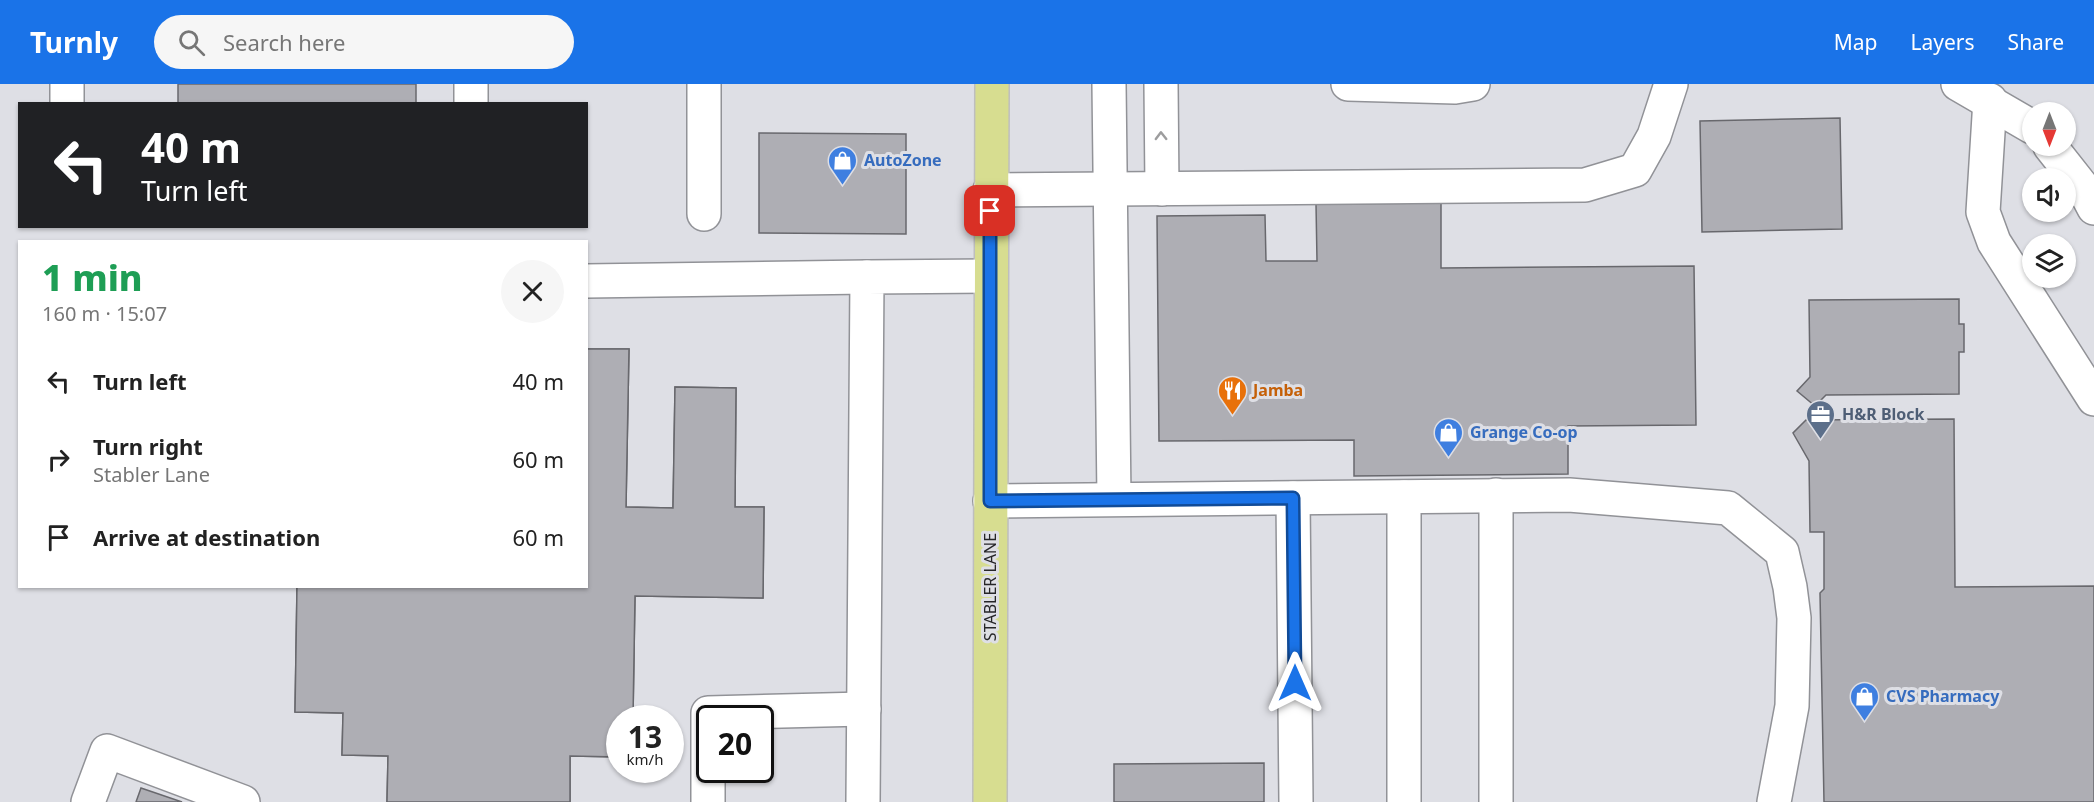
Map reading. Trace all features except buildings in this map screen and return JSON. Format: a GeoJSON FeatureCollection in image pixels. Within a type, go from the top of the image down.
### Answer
{"type":"FeatureCollection","features":[{"type":"Feature","properties":{"kind":"main road","name":"STABLER LANE"},"geometry":{"type":"LineString","coordinates":[[990,802],[992,84]]}},
{"type":"Feature","properties":{"kind":"lane"},"geometry":{"type":"LineString","coordinates":[[67,84],[68,102]]}},
{"type":"Feature","properties":{"kind":"lane"},"geometry":{"type":"LineString","coordinates":[[471,84],[471,102]]}},
{"type":"Feature","properties":{"kind":"lane"},"geometry":{"type":"LineString","coordinates":[[704,84],[704,214]]}},
{"type":"Feature","properties":{"kind":"lane"},"geometry":{"type":"LineString","coordinates":[[1109,84],[1114,499]]}},
{"type":"Feature","properties":{"kind":"lane"},"geometry":{"type":"LineString","coordinates":[[1161,84],[1162,189]]}},
{"type":"Feature","properties":{"kind":"lane"},"geometry":{"type":"LineString","coordinates":[[1348,84],[1455,87],[1473,84]]}},
{"type":"Feature","properties":{"kind":"lane"},"geometry":{"type":"LineString","coordinates":[[990,190],[1585,185],[1635,170],[1654,136],[1671,84]]}},
{"type":"Feature","properties":{"kind":"lane"},"geometry":{"type":"LineString","coordinates":[[1958,84],[1990,100],[2022,121]]}},
{"type":"Feature","properties":{"kind":"lane"},"geometry":{"type":"LineString","coordinates":[[1990,100],[1983,212],[1994,242],[2094,399]]}},
{"type":"Feature","properties":{"kind":"lane"},"geometry":{"type":"LineString","coordinates":[[2058,156],[2084,189],[2094,208]]}},
{"type":"Feature","properties":{"kind":"lane"},"geometry":{"type":"LineString","coordinates":[[588,280],[990,276]]}},
{"type":"Feature","properties":{"kind":"lane"},"geometry":{"type":"LineString","coordinates":[[863,802],[867,277]]}},
{"type":"Feature","properties":{"kind":"lane"},"geometry":{"type":"LineString","coordinates":[[1496,495],[1496,802]]}},
{"type":"Feature","properties":{"kind":"lane"},"geometry":{"type":"LineString","coordinates":[[990,501],[1569,495],[1728,508],[1782,552],[1794,618],[1792,706],[1774,802]]}},
{"type":"Feature","properties":{"kind":"lane"},"geometry":{"type":"LineString","coordinates":[[1404,497],[1404,802]]}},
{"type":"Feature","properties":{"kind":"lane"},"geometry":{"type":"LineString","coordinates":[[1293,498],[1296,802]]}},
{"type":"Feature","properties":{"kind":"lane"},"geometry":{"type":"LineString","coordinates":[[708,802],[708,713],[864,709]]}},
{"type":"Feature","properties":{"kind":"lane"},"geometry":{"type":"LineString","coordinates":[[88,802],[107,752],[243,802]]}},
{"type":"Feature","properties":{"kind":"place","name":"AutoZone"},"geometry":{"type":"Point","coordinates":[843,186]}},
{"type":"Feature","properties":{"kind":"place","name":"Jamba"},"geometry":{"type":"Point","coordinates":[1232,416]}},
{"type":"Feature","properties":{"kind":"place","name":"H&R Block"},"geometry":{"type":"Point","coordinates":[1821,440]}},
{"type":"Feature","properties":{"kind":"place","name":"Grange Co-op"},"geometry":{"type":"Point","coordinates":[1449,458]}},
{"type":"Feature","properties":{"kind":"place","name":"CVS Pharmacy"},"geometry":{"type":"Point","coordinates":[1865,722]}},
{"type":"Feature","properties":{"kind":"route"},"geometry":{"type":"LineString","coordinates":[[990,211],[990,501],[1293,498],[1295,683]]}}]}
